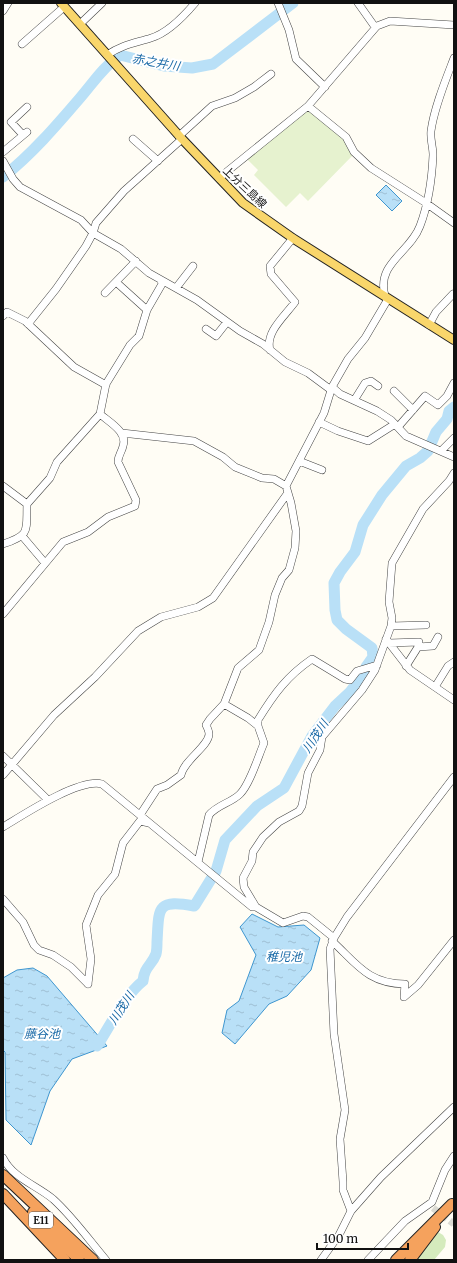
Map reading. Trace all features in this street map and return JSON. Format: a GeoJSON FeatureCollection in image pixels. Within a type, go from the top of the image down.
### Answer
{"type":"FeatureCollection","features":[{"type":"Feature","properties":{"kind":"highway"},"geometry":{"type":"LineString","coordinates":[[3,1175],[93,1260]]}},
{"type":"Feature","properties":{"kind":"highway","name":"E11"},"geometry":{"type":"LineString","coordinates":[[3,1180],[79,1260]]}},
{"type":"Feature","properties":{"kind":"highway","name":"E11"},"geometry":{"type":"LineString","coordinates":[[3,1194],[65,1260]]}},
{"type":"Feature","properties":{"kind":"highway"},"geometry":{"type":"LineString","coordinates":[[3,1197],[58,1260]]}},
{"type":"Feature","properties":{"kind":"highway"},"geometry":{"type":"LineString","coordinates":[[396,1260],[453,1203]]}},
{"type":"Feature","properties":{"kind":"highway"},"geometry":{"type":"LineString","coordinates":[[410,1260],[453,1203]]}},
{"type":"Feature","properties":{"kind":"main road","name":"上分三島線"},"geometry":{"type":"LineString","coordinates":[[63,5],[181,138],[243,203],[293,238],[454,340]]}},
{"type":"Feature","properties":{"kind":"street"},"geometry":{"type":"LineString","coordinates":[[3,11],[8,3]]}},
{"type":"Feature","properties":{"kind":"street"},"geometry":{"type":"LineString","coordinates":[[80,24],[102,3]]}},
{"type":"Feature","properties":{"kind":"street"},"geometry":{"type":"LineString","coordinates":[[358,3],[376,27]]}},
{"type":"Feature","properties":{"kind":"street"},"geometry":{"type":"LineString","coordinates":[[280,4],[296,59],[325,88]]}},
{"type":"Feature","properties":{"kind":"street"},"geometry":{"type":"LineString","coordinates":[[22,44],[63,5]]}},
{"type":"Feature","properties":{"kind":"street"},"geometry":{"type":"LineString","coordinates":[[107,55],[125,45],[152,38],[163,33],[191,5]]}},
{"type":"Feature","properties":{"kind":"street"},"geometry":{"type":"LineString","coordinates":[[219,178],[308,106],[376,27],[390,21],[454,25]]}},
{"type":"Feature","properties":{"kind":"street"},"geometry":{"type":"LineString","coordinates":[[140,815],[156,789],[167,785],[181,775],[183,767],[207,740],[209,734],[206,725],[210,718],[224,704],[238,668],[259,650],[269,622],[275,595],[282,578],[289,570],[295,548],[296,531],[286,486],[324,413],[331,389],[348,359],[365,338],[386,297],[382,286],[386,272],[419,229],[427,209],[426,202],[431,179],[433,153],[431,131],[454,58]]}},
{"type":"Feature","properties":{"kind":"street"},"geometry":{"type":"LineString","coordinates":[[28,324],[56,290],[93,233],[96,223],[124,191],[158,161],[212,106],[235,98],[254,87],[271,74]]}},
{"type":"Feature","properties":{"kind":"street"},"geometry":{"type":"LineString","coordinates":[[308,106],[346,137],[354,152],[371,168],[426,202],[454,223]]}},
{"type":"Feature","properties":{"kind":"street"},"geometry":{"type":"LineString","coordinates":[[3,152],[25,134],[12,122],[27,107]]}},
{"type":"Feature","properties":{"kind":"street"},"geometry":{"type":"LineString","coordinates":[[133,139],[142,143],[158,161]]}},
{"type":"Feature","properties":{"kind":"street"},"geometry":{"type":"LineString","coordinates":[[4,163],[13,179],[20,187],[81,220],[93,233],[121,249],[136,260],[149,273],[197,300],[285,362],[308,373],[340,394],[355,399],[377,410],[396,425],[406,436],[454,457]]}},
{"type":"Feature","properties":{"kind":"street"},"geometry":{"type":"LineString","coordinates":[[270,350],[269,338],[272,332],[296,302],[271,274],[270,266],[293,238]]}},
{"type":"Feature","properties":{"kind":"street"},"geometry":{"type":"LineString","coordinates":[[105,293],[136,260]]}},
{"type":"Feature","properties":{"kind":"street"},"geometry":{"type":"LineString","coordinates":[[176,288],[193,266]]}},
{"type":"Feature","properties":{"kind":"street"},"geometry":{"type":"LineString","coordinates":[[3,544],[22,537],[26,531],[26,504],[50,478],[57,462],[100,414],[106,385],[130,345],[139,336],[147,310],[162,284],[161,280]]}},
{"type":"Feature","properties":{"kind":"street"},"geometry":{"type":"LineString","coordinates":[[116,282],[147,310]]}},
{"type":"Feature","properties":{"kind":"street"},"geometry":{"type":"LineString","coordinates":[[429,325],[436,312],[453,294]]}},
{"type":"Feature","properties":{"kind":"street"},"geometry":{"type":"LineString","coordinates":[[3,316],[7,312],[28,324],[74,367],[106,385]]}},
{"type":"Feature","properties":{"kind":"street"},"geometry":{"type":"LineString","coordinates":[[206,329],[216,336],[227,322]]}},
{"type":"Feature","properties":{"kind":"street"},"geometry":{"type":"LineString","coordinates":[[355,399],[365,383],[370,381],[378,386]]}},
{"type":"Feature","properties":{"kind":"street"},"geometry":{"type":"LineString","coordinates":[[319,422],[338,432],[368,441],[396,425],[425,396],[438,405],[441,403],[454,383]]}},
{"type":"Feature","properties":{"kind":"street"},"geometry":{"type":"LineString","coordinates":[[394,391],[412,410]]}},
{"type":"Feature","properties":{"kind":"street"},"geometry":{"type":"LineString","coordinates":[[100,414],[122,433],[194,441],[222,457],[235,467],[262,478],[274,478],[286,486]]}},
{"type":"Feature","properties":{"kind":"street"},"geometry":{"type":"LineString","coordinates":[[3,614],[66,540],[88,532],[108,517],[135,506],[136,500],[118,462],[124,444],[122,433]]}},
{"type":"Feature","properties":{"kind":"street"},"geometry":{"type":"LineString","coordinates":[[441,451],[454,438]]}},
{"type":"Feature","properties":{"kind":"street"},"geometry":{"type":"LineString","coordinates":[[299,461],[322,470]]}},
{"type":"Feature","properties":{"kind":"street"},"geometry":{"type":"LineString","coordinates":[[256,907],[244,887],[243,878],[252,861],[253,852],[263,837],[279,822],[299,811],[302,806],[308,773],[320,750],[322,737],[362,690],[377,665],[387,641],[391,626],[392,618],[389,602],[392,563],[423,509],[449,481],[454,473]]}},
{"type":"Feature","properties":{"kind":"street"},"geometry":{"type":"LineString","coordinates":[[3,486],[26,504]]}},
{"type":"Feature","properties":{"kind":"street"},"geometry":{"type":"LineString","coordinates":[[3,775],[54,715],[95,677],[138,631],[161,617],[198,607],[213,598],[288,494]]}},
{"type":"Feature","properties":{"kind":"street"},"geometry":{"type":"LineString","coordinates":[[22,537],[45,563]]}},
{"type":"Feature","properties":{"kind":"street"},"geometry":{"type":"LineString","coordinates":[[391,626],[426,625]]}},
{"type":"Feature","properties":{"kind":"street"},"geometry":{"type":"LineString","coordinates":[[406,666],[418,648],[433,646],[438,637]]}},
{"type":"Feature","properties":{"kind":"street"},"geometry":{"type":"LineString","coordinates":[[387,641],[419,642]]}},
{"type":"Feature","properties":{"kind":"street"},"geometry":{"type":"LineString","coordinates":[[387,641],[410,670],[454,700]]}},
{"type":"Feature","properties":{"kind":"street"},"geometry":{"type":"LineString","coordinates":[[198,862],[209,815],[213,810],[240,794],[264,744],[258,726],[258,720],[285,680],[294,671],[312,658],[345,680],[350,680],[357,671],[365,670],[377,665]]}},
{"type":"Feature","properties":{"kind":"street"},"geometry":{"type":"LineString","coordinates":[[436,687],[448,666],[454,662]]}},
{"type":"Feature","properties":{"kind":"street"},"geometry":{"type":"LineString","coordinates":[[224,704],[248,718],[258,726]]}},
{"type":"Feature","properties":{"kind":"street"},"geometry":{"type":"LineString","coordinates":[[3,756],[48,800]]}},
{"type":"Feature","properties":{"kind":"street"},"geometry":{"type":"LineString","coordinates":[[351,1211],[342,1182],[340,1139],[346,1110],[334,1034],[330,949],[333,939],[454,777]]}},
{"type":"Feature","properties":{"kind":"street"},"geometry":{"type":"LineString","coordinates":[[3,828],[48,800],[94,782],[102,784],[252,907],[256,907],[283,923],[304,916],[308,917],[333,939],[347,954],[352,963],[372,977],[386,982],[404,984],[404,997],[418,985],[454,940]]}},
{"type":"Feature","properties":{"kind":"street"},"geometry":{"type":"LineString","coordinates":[[3,899],[23,922],[34,945],[39,950],[53,955],[71,967],[88,984],[91,959],[86,925],[92,907],[98,895],[112,879],[124,843],[140,821],[153,825]]}},
{"type":"Feature","properties":{"kind":"street"},"geometry":{"type":"LineString","coordinates":[[321,1260],[339,1235],[351,1211],[382,1177],[454,1107]]}},
{"type":"Feature","properties":{"kind":"street"},"geometry":{"type":"LineString","coordinates":[[368,1260],[405,1221],[433,1205],[445,1170],[454,1156]]}},
{"type":"Feature","properties":{"kind":"street"},"geometry":{"type":"LineString","coordinates":[[3,1158],[7,1165],[22,1179],[52,1198],[66,1212],[106,1260]]}},
{"type":"Feature","properties":{"kind":"green space"},"geometry":{"type":"Polygon","coordinates":[[[307,109],[344,137],[354,154],[308,201],[300,193],[286,207],[254,175],[258,170],[247,159],[307,109]]]}},
{"type":"Feature","properties":{"kind":"green space"},"geometry":{"type":"Polygon","coordinates":[[[438,1232],[443,1235],[446,1240],[445,1247],[434,1260],[416,1260],[438,1232]]]}},
{"type":"Feature","properties":{"kind":"water"},"geometry":{"type":"Polygon","coordinates":[[[386,185],[402,201],[392,211],[376,195],[386,185]]]}},
{"type":"Feature","properties":{"kind":"water","name":"稚児池"},"geometry":{"type":"Polygon","coordinates":[[[252,914],[278,927],[304,925],[320,938],[311,970],[287,996],[269,1004],[235,1044],[222,1033],[227,1010],[239,1001],[256,955],[240,927],[252,914]]]}},
{"type":"Feature","properties":{"kind":"water","name":"藤谷池"},"geometry":{"type":"Polygon","coordinates":[[[33,968],[47,976],[107,1046],[72,1059],[50,1091],[31,1145],[6,1120],[5,1052],[3,1050],[3,978],[17,970],[33,968]]]}},
{"type":"Feature","properties":{"kind":"waterway","name":"赤之井川"},"geometry":{"type":"LineString","coordinates":[[3,177],[24,159],[71,108],[103,70],[120,55],[164,66],[192,68],[213,64],[293,3]]}},
{"type":"Feature","properties":{"kind":"waterway","name":"川茂川"},"geometry":{"type":"LineString","coordinates":[[97,1046],[124,1002],[143,981],[146,969],[156,954],[158,921],[162,909],[166,905],[172,904],[195,905],[216,871],[225,840],[257,806],[284,788],[312,736],[335,706],[350,692],[365,672],[366,667],[373,657],[372,648],[346,629],[337,620],[334,583],[340,572],[355,552],[363,525],[382,495],[406,466],[420,458],[428,451],[436,432],[447,419],[449,411],[454,407]]}},
{"type":"Feature","properties":{"kind":"tunnel"},"geometry":{"type":"LineString","coordinates":[[433,1208],[454,1224]]}}]}
